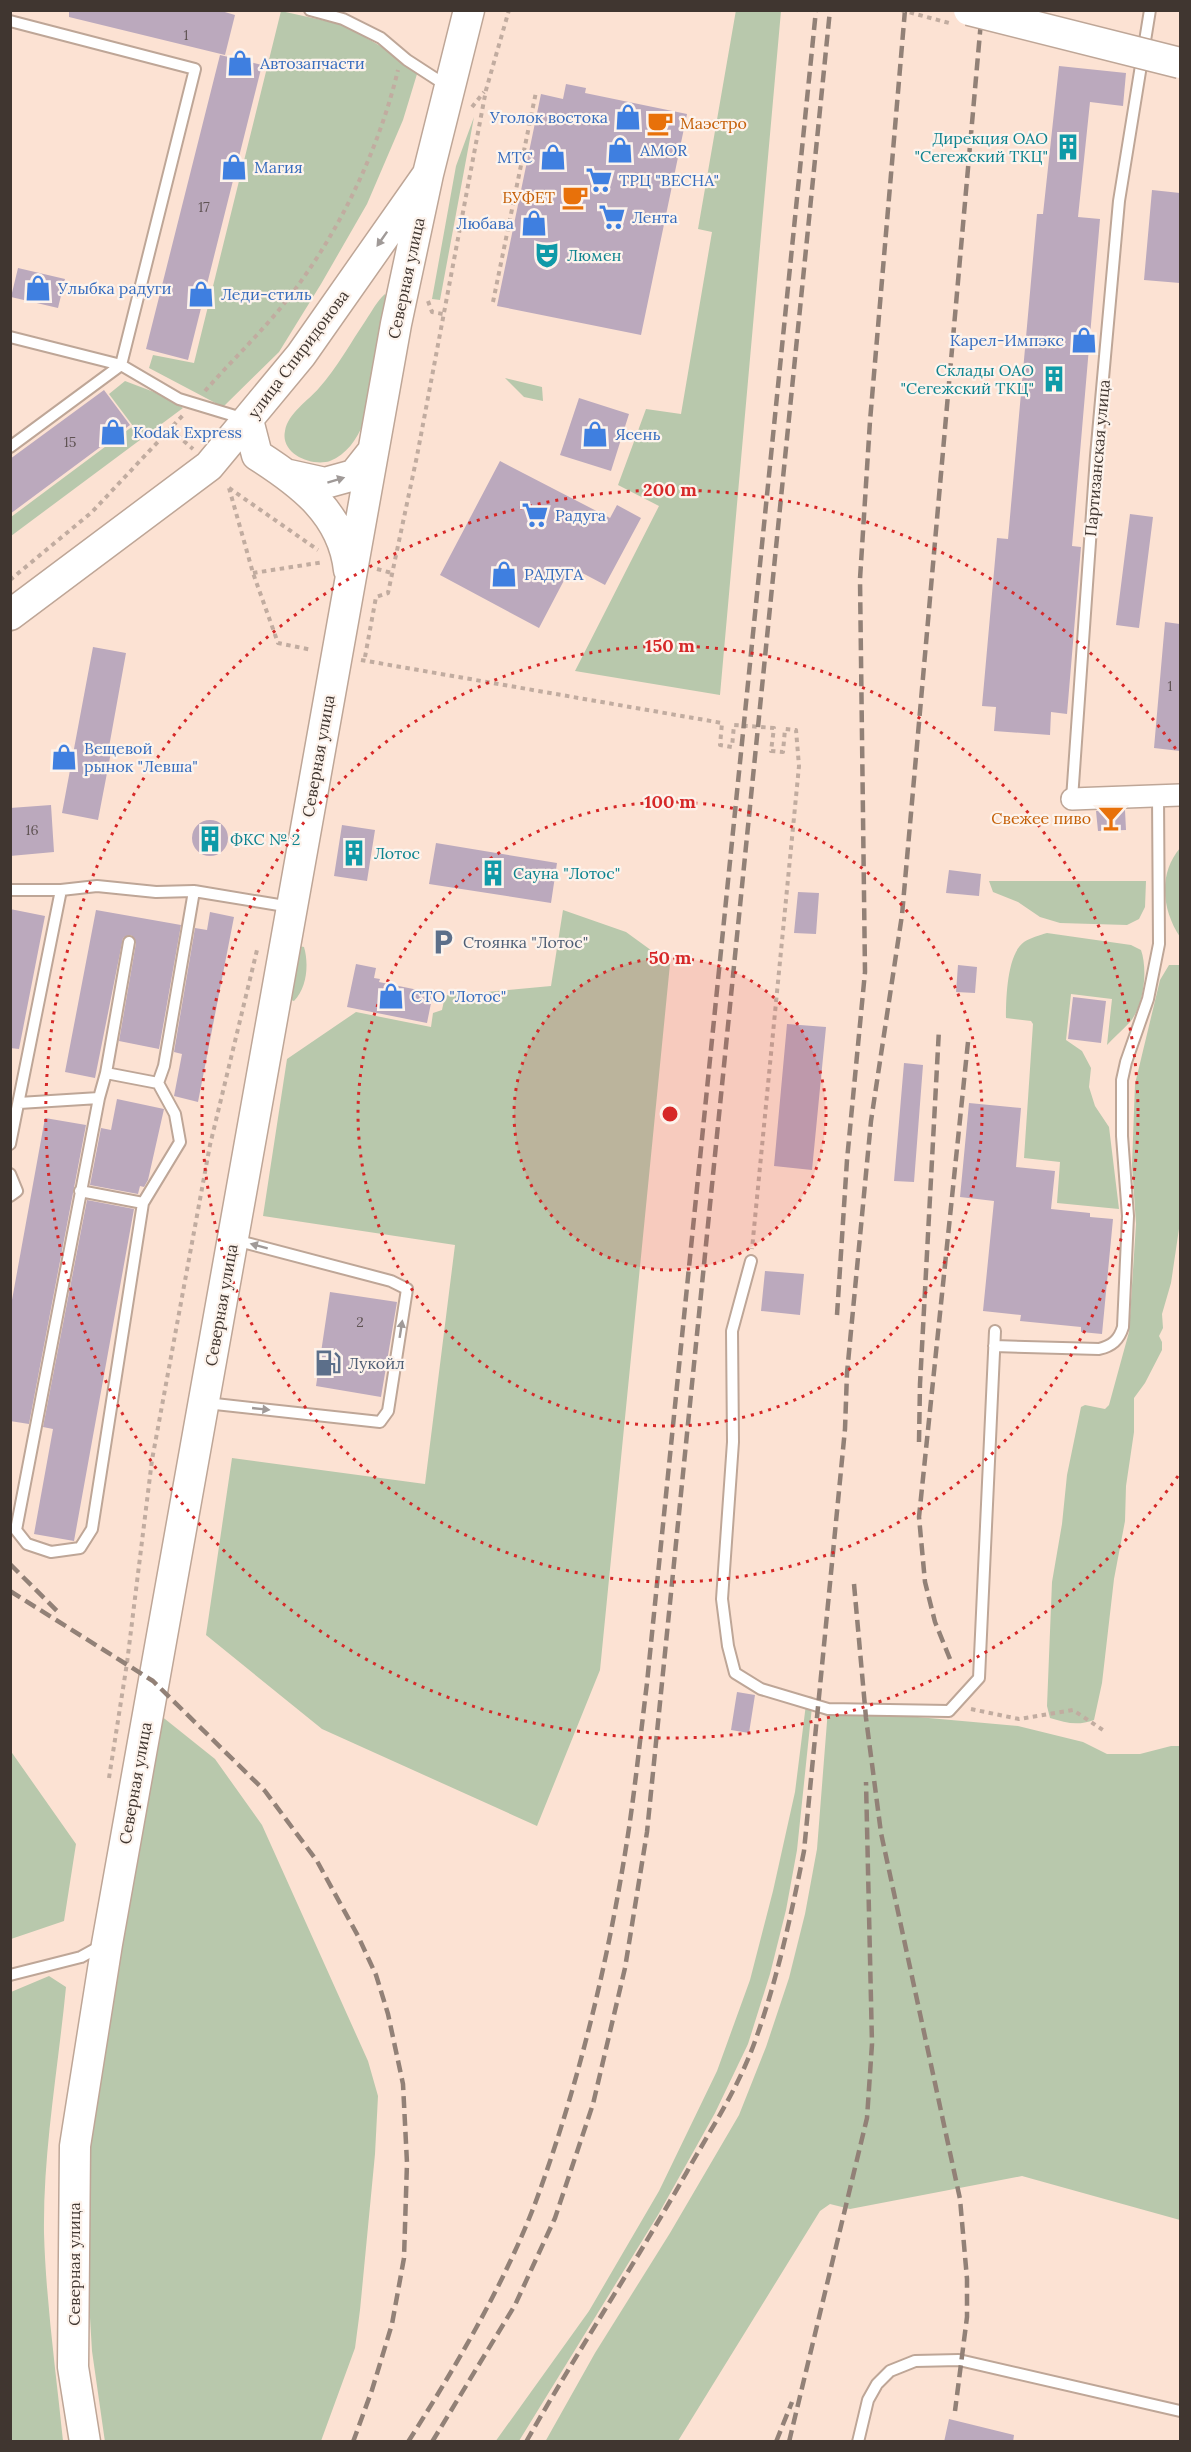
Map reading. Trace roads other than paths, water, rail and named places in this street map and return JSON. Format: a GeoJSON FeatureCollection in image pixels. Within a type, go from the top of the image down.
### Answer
{"type":"FeatureCollection","features":[{"type":"Feature","properties":{"kind":"street"},"geometry":{"type":"LineString","coordinates":[[969,10],[1180,63]]}},
{"type":"Feature","properties":{"kind":"street","name":"улица Спиридонова"},"geometry":{"type":"LineString","coordinates":[[10,615],[207,456],[248,420],[301,356],[428,174],[451,89],[464,12]]}},
{"type":"Feature","properties":{"kind":"street","name":"Северная улица"},"geometry":{"type":"LineString","coordinates":[[86,2442],[73,2367],[75,2146],[107,1944],[292,907],[350,658],[351,569],[396,324],[428,174]]}},
{"type":"Feature","properties":{"kind":"street"},"geometry":{"type":"LineString","coordinates":[[248,420],[257,454],[288,475],[325,509],[346,546],[351,569]]}},
{"type":"Feature","properties":{"kind":"street"},"geometry":{"type":"LineString","coordinates":[[207,456],[257,463],[288,475],[325,483],[354,475],[373,450]]}},
{"type":"Feature","properties":{"kind":"street","name":"Партизанская улица"},"geometry":{"type":"LineString","coordinates":[[1072,799],[1180,795]]}},
{"type":"Feature","properties":{"kind":"lane"},"geometry":{"type":"LineString","coordinates":[[310,10],[343,19],[381,38],[401,55],[451,89]]}},
{"type":"Feature","properties":{"kind":"lane","name":"Партизанская улица"},"geometry":{"type":"LineString","coordinates":[[1072,799],[1096,456],[1119,201],[1150,10]]}},
{"type":"Feature","properties":{"kind":"lane"},"geometry":{"type":"LineString","coordinates":[[10,21],[195,69],[121,365],[10,447]]}},
{"type":"Feature","properties":{"kind":"lane"},"geometry":{"type":"LineString","coordinates":[[10,337],[121,365],[179,399],[248,420]]}},
{"type":"Feature","properties":{"kind":"lane"},"geometry":{"type":"LineString","coordinates":[[994,1346],[1099,1349],[1115,1343],[1121,1335],[1128,1216],[1122,1136],[1122,1080],[1148,999],[1159,944],[1158,796]]}},
{"type":"Feature","properties":{"kind":"lane"},"geometry":{"type":"LineString","coordinates":[[10,890],[61,890],[97,886],[156,892],[194,891],[292,907]]}},
{"type":"Feature","properties":{"kind":"lane"},"geometry":{"type":"LineString","coordinates":[[10,1144],[61,890]]}},
{"type":"Feature","properties":{"kind":"lane"},"geometry":{"type":"LineString","coordinates":[[129,942],[106,1073],[80,1191],[16,1530],[27,1544],[51,1552],[80,1548],[92,1529],[143,1203],[180,1142],[175,1114],[158,1083],[164,1066],[194,891]]}},
{"type":"Feature","properties":{"kind":"lane"},"geometry":{"type":"LineString","coordinates":[[106,1073],[158,1083]]}},
{"type":"Feature","properties":{"kind":"lane"},"geometry":{"type":"LineString","coordinates":[[19,1103],[99,1098]]}},
{"type":"Feature","properties":{"kind":"lane"},"geometry":{"type":"LineString","coordinates":[[10,1174],[17,1191],[10,1196]]}},
{"type":"Feature","properties":{"kind":"lane"},"geometry":{"type":"LineString","coordinates":[[80,1191],[143,1203]]}},
{"type":"Feature","properties":{"kind":"lane"},"geometry":{"type":"LineString","coordinates":[[203,1403],[380,1422],[388,1411],[407,1289],[391,1281],[232,1239]]}},
{"type":"Feature","properties":{"kind":"lane"},"geometry":{"type":"LineString","coordinates":[[751,1261],[732,1331],[733,1442],[722,1599],[728,1646],[735,1673],[761,1689],[828,1709],[950,1711],[979,1678],[995,1331]]}},
{"type":"Feature","properties":{"kind":"lane"},"geometry":{"type":"LineString","coordinates":[[10,1976],[81,1957],[107,1944]]}},
{"type":"Feature","properties":{"kind":"lane"},"geometry":{"type":"LineString","coordinates":[[858,2442],[868,2400],[877,2384],[890,2371],[915,2361],[959,2360],[1180,2411]]}},
{"type":"Feature","properties":{"kind":"railway"},"geometry":{"type":"LineString","coordinates":[[408,2442],[478,2324],[510,2263],[552,2156],[580,2063],[603,1970],[632,1810],[647,1683],[816,10]]}},
{"type":"Feature","properties":{"kind":"railway"},"geometry":{"type":"LineString","coordinates":[[432,2442],[515,2305],[555,2218],[593,2104],[625,1968],[647,1832],[830,10]]}},
{"type":"Feature","properties":{"kind":"railway"},"geometry":{"type":"LineString","coordinates":[[837,1315],[847,1160],[865,972],[860,579],[870,421],[905,10]]}},
{"type":"Feature","properties":{"kind":"railway"},"geometry":{"type":"LineString","coordinates":[[526,2442],[673,2196],[741,2074],[754,2044],[777,1972],[804,1851],[845,1429],[847,1373],[871,1121],[902,915],[982,10]]}},
{"type":"Feature","properties":{"kind":"railway"},"geometry":{"type":"LineString","coordinates":[[919,1442],[920,1384],[939,1029]]}},
{"type":"Feature","properties":{"kind":"railway"},"geometry":{"type":"LineString","coordinates":[[950,1659],[935,1622],[925,1582],[919,1517],[968,1042]]}},
{"type":"Feature","properties":{"kind":"railway"},"geometry":{"type":"LineString","coordinates":[[10,1564],[57,1611]]}},
{"type":"Feature","properties":{"kind":"railway"},"geometry":{"type":"LineString","coordinates":[[854,1584],[866,1718],[881,1833],[960,2199],[967,2279],[967,2317],[955,2411]]}},
{"type":"Feature","properties":{"kind":"railway"},"geometry":{"type":"LineString","coordinates":[[10,1591],[153,1681],[265,1791],[317,1861],[358,1936],[376,1975],[388,2014],[403,2084],[407,2163],[404,2258],[392,2324],[353,2442]]}},
{"type":"Feature","properties":{"kind":"railway"},"geometry":{"type":"LineString","coordinates":[[789,2442],[867,2118],[872,2044],[866,1782]]}},
{"type":"Feature","properties":{"kind":"railway"},"geometry":{"type":"LineString","coordinates":[[776,2442],[792,2402]]}},
{"type":"Feature","properties":{"kind":"place","name":"Автозапчасти"},"geometry":{"type":"Point","coordinates":[240,63]}},
{"type":"Feature","properties":{"kind":"place","name":"Уголок востока"},"geometry":{"type":"Point","coordinates":[628,117]}},
{"type":"Feature","properties":{"kind":"place","name":"Маэстро"},"geometry":{"type":"Point","coordinates":[660,123]}},
{"type":"Feature","properties":{"kind":"place","name":"Дирекция ОАО \"Сегежский ТКЦ\""},"geometry":{"type":"Point","coordinates":[1068,147]}},
{"type":"Feature","properties":{"kind":"place","name":"AMOR"},"geometry":{"type":"Point","coordinates":[620,150]}},
{"type":"Feature","properties":{"kind":"place","name":"МТС"},"geometry":{"type":"Point","coordinates":[553,157]}},
{"type":"Feature","properties":{"kind":"place","name":"Магия"},"geometry":{"type":"Point","coordinates":[234,167]}},
{"type":"Feature","properties":{"kind":"place","name":"ТРЦ \"ВЕСНА\""},"geometry":{"type":"Point","coordinates":[599,180]}},
{"type":"Feature","properties":{"kind":"place","name":"БУФЕТ"},"geometry":{"type":"Point","coordinates":[575,197]}},
{"type":"Feature","properties":{"kind":"place","name":"Лента"},"geometry":{"type":"Point","coordinates":[612,217]}},
{"type":"Feature","properties":{"kind":"place","name":"Любава"},"geometry":{"type":"Point","coordinates":[534,223]}},
{"type":"Feature","properties":{"kind":"place","name":"Люмен"},"geometry":{"type":"Point","coordinates":[547,255]}},
{"type":"Feature","properties":{"kind":"place","name":"Улыбка радуги"},"geometry":{"type":"Point","coordinates":[38,288]}},
{"type":"Feature","properties":{"kind":"place","name":"Леди-стиль"},"geometry":{"type":"Point","coordinates":[201,294]}},
{"type":"Feature","properties":{"kind":"place","name":"Карел-Импэкс"},"geometry":{"type":"Point","coordinates":[1084,340]}},
{"type":"Feature","properties":{"kind":"place","name":"Склады ОАО \"Сегежский ТКЦ\""},"geometry":{"type":"Point","coordinates":[1054,379]}},
{"type":"Feature","properties":{"kind":"place","name":"Kodak Express"},"geometry":{"type":"Point","coordinates":[113,432]}},
{"type":"Feature","properties":{"kind":"place","name":"Ясень"},"geometry":{"type":"Point","coordinates":[595,434]}},
{"type":"Feature","properties":{"kind":"place","name":"Радуга"},"geometry":{"type":"Point","coordinates":[535,515]}},
{"type":"Feature","properties":{"kind":"place","name":"РАДУГА"},"geometry":{"type":"Point","coordinates":[504,574]}},
{"type":"Feature","properties":{"kind":"place","name":"Вещевой рынок \"Левша\""},"geometry":{"type":"Point","coordinates":[64,757]}},
{"type":"Feature","properties":{"kind":"place","name":"Свежее пиво"},"geometry":{"type":"Point","coordinates":[1111,818]}},
{"type":"Feature","properties":{"kind":"place","name":"ФКС № 2"},"geometry":{"type":"Point","coordinates":[210,839]}},
{"type":"Feature","properties":{"kind":"place","name":"Лотос"},"geometry":{"type":"Point","coordinates":[354,853]}},
{"type":"Feature","properties":{"kind":"place","name":"Сауна \"Лотос\""},"geometry":{"type":"Point","coordinates":[493,873]}},
{"type":"Feature","properties":{"kind":"place","name":"Стоянка \"Лотос\""},"geometry":{"type":"Point","coordinates":[443,942]}},
{"type":"Feature","properties":{"kind":"place","name":"СТО \"Лотос\""},"geometry":{"type":"Point","coordinates":[391,996]}},
{"type":"Feature","properties":{"kind":"place","name":"Лукойл"},"geometry":{"type":"Point","coordinates":[328,1363]}}]}
